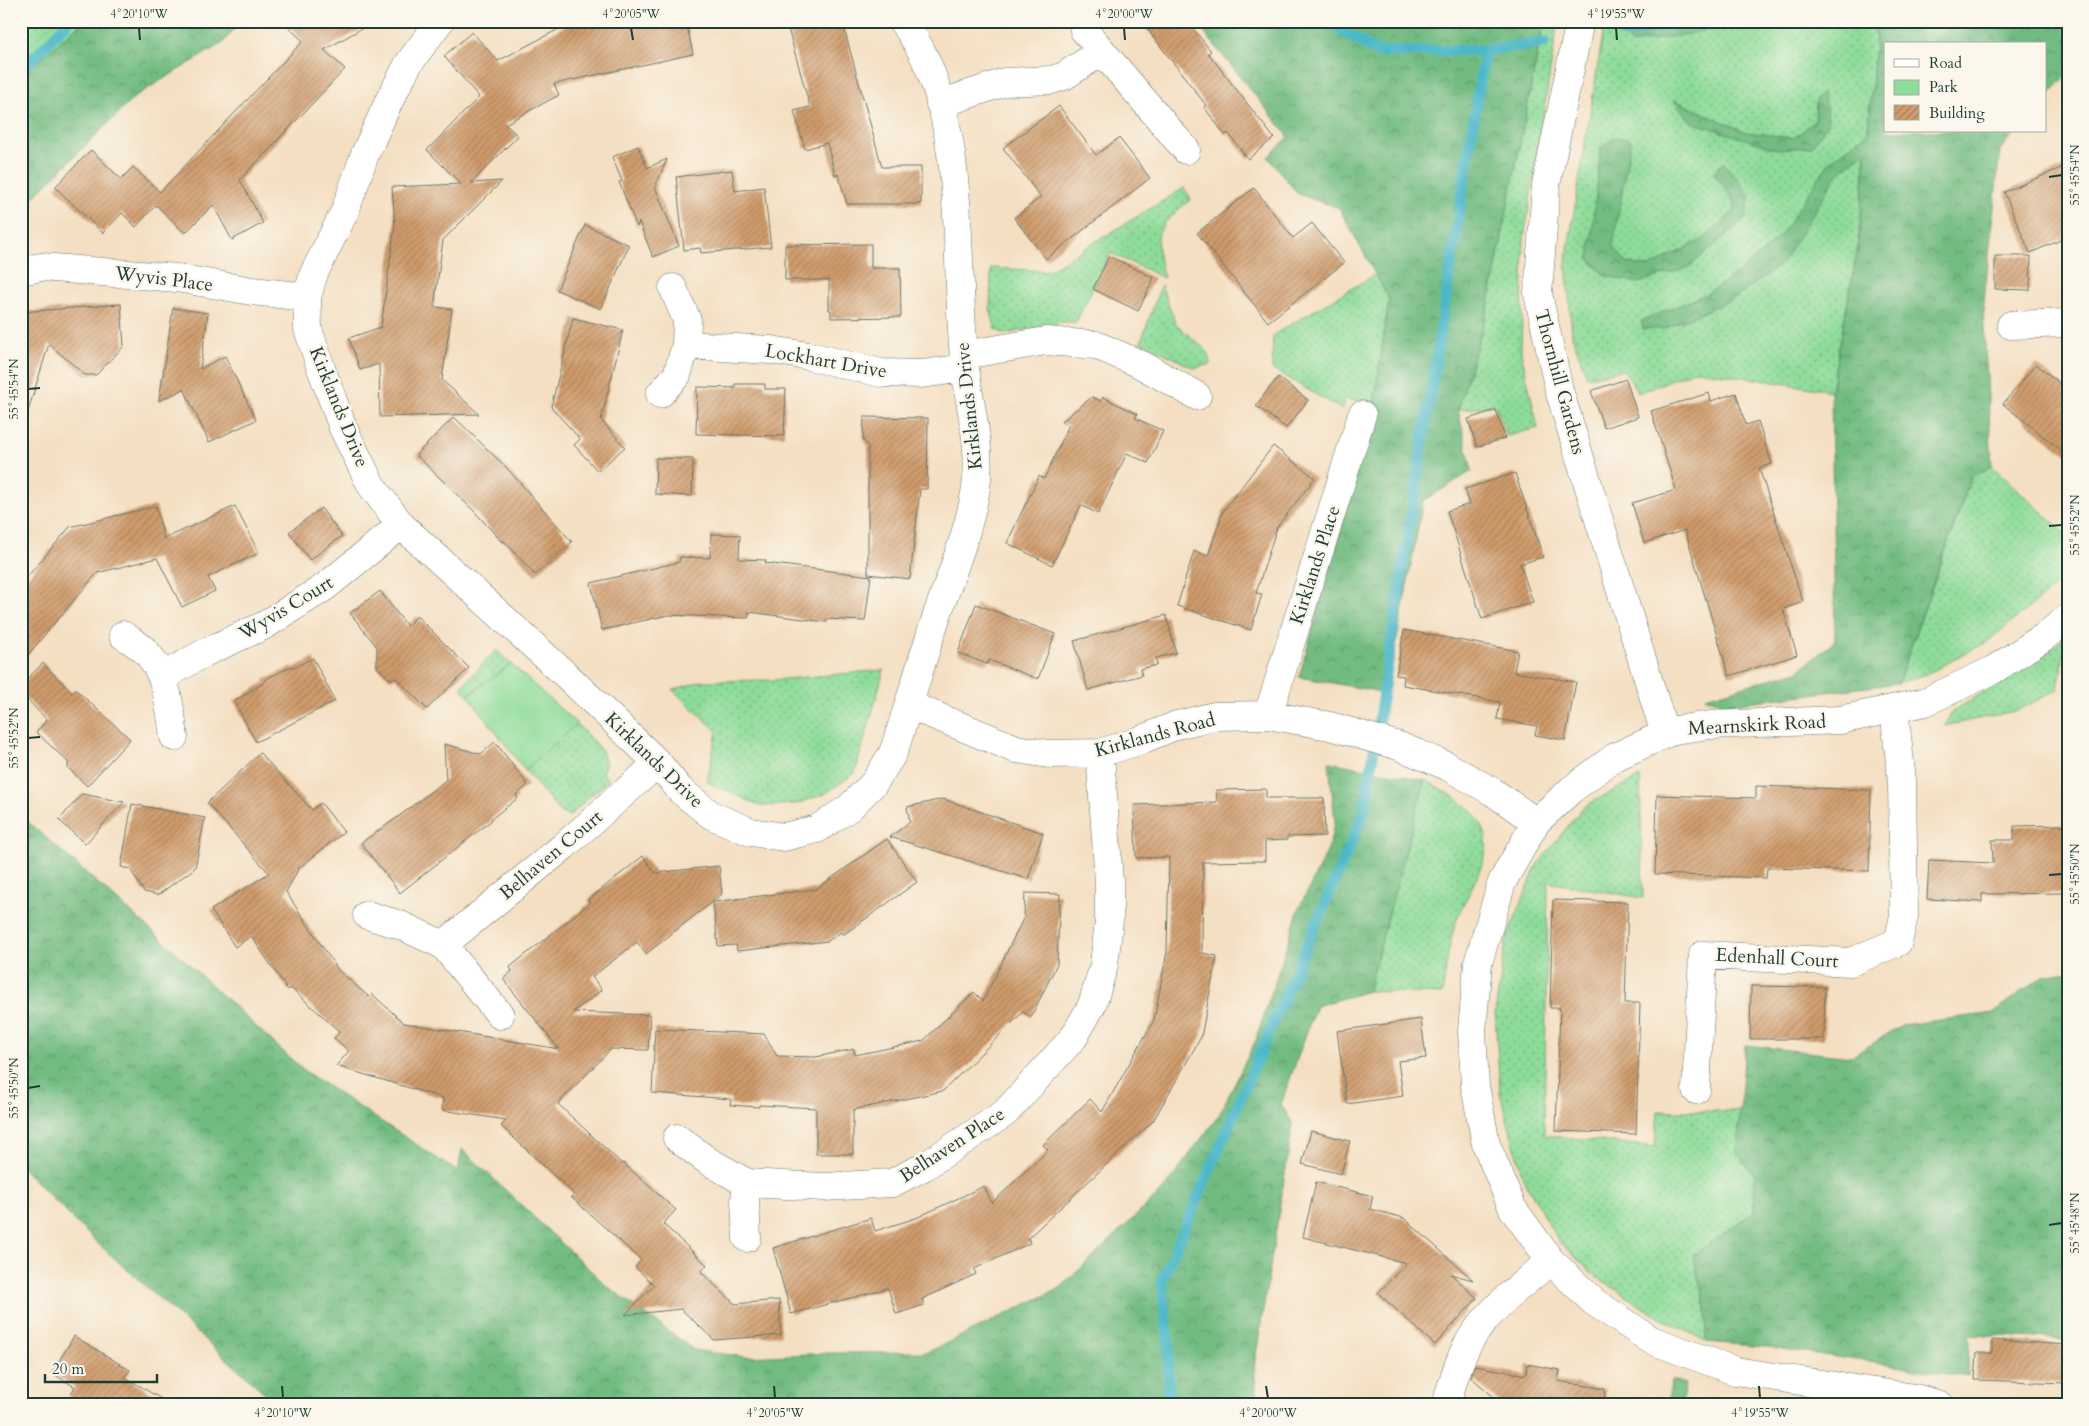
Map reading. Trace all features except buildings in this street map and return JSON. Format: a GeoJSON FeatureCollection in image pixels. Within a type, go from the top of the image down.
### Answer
{"type":"FeatureCollection","features":[{"type":"Feature","properties":{"kind":"street","name":"Kirklands Drive"},"geometry":{"type":"LineString","coordinates":[[440,21],[409,63],[364,154],[345,211],[314,273],[307,297],[308,329],[343,428],[371,485],[401,524],[568,677],[658,763],[680,790],[711,815],[751,832],[784,837],[817,829],[849,808],[874,783],[893,753],[967,528],[976,488],[978,455],[964,362],[955,185],[947,131],[933,75],[909,30],[902,21]]}},
{"type":"Feature","properties":{"kind":"street","name":"Thornhill Gardens"},"geometry":{"type":"LineString","coordinates":[[1580,21],[1546,185],[1538,294],[1559,390],[1665,734]]}},
{"type":"Feature","properties":{"kind":"street"},"geometry":{"type":"LineString","coordinates":[[1084,30],[1186,150]]}},
{"type":"Feature","properties":{"kind":"street"},"geometry":{"type":"LineString","coordinates":[[940,104],[1005,82],[1052,80],[1064,76],[1101,52]]}},
{"type":"Feature","properties":{"kind":"street","name":"Wyvis Place"},"geometry":{"type":"LineString","coordinates":[[21,271],[41,267],[177,278],[252,291],[307,297]]}},
{"type":"Feature","properties":{"kind":"street"},"geometry":{"type":"LineString","coordinates":[[660,394],[677,375],[686,345],[687,320],[673,288]]}},
{"type":"Feature","properties":{"kind":"street"},"geometry":{"type":"LineString","coordinates":[[2011,325],[2068,323]]}},
{"type":"Feature","properties":{"kind":"street","name":"Lockhart Drive"},"geometry":{"type":"LineString","coordinates":[[686,345],[771,350],[809,356],[882,373],[922,374],[1046,341],[1096,344],[1142,365],[1197,396]]}},
{"type":"Feature","properties":{"kind":"street","name":"Kirklands Place"},"geometry":{"type":"LineString","coordinates":[[1268,714],[1362,415]]}},
{"type":"Feature","properties":{"kind":"street","name":"Wyvis Court"},"geometry":{"type":"LineString","coordinates":[[162,677],[204,653],[265,625],[325,587],[401,524]]}},
{"type":"Feature","properties":{"kind":"street","name":"Mearnskirk Road"},"geometry":{"type":"LineString","coordinates":[[1940,1405],[1914,1398],[1735,1371],[1651,1340],[1594,1302],[1551,1261],[1513,1209],[1486,1144],[1475,1086],[1472,1031],[1478,963],[1502,882],[1536,822],[1571,790],[1615,757],[1674,730],[1710,725],[1840,720],[1925,702],[1993,670],[2044,637],[2068,618]]}},
{"type":"Feature","properties":{"kind":"street"},"geometry":{"type":"LineString","coordinates":[[123,636],[144,650],[162,677],[169,702],[174,737]]}},
{"type":"Feature","properties":{"kind":"street","name":"Kirklands Road"},"geometry":{"type":"LineString","coordinates":[[909,705],[1016,749],[1049,754],[1100,753],[1136,742],[1176,725],[1214,716],[1268,714],[1330,726],[1399,746],[1447,766],[1493,792],[1536,822]]}},
{"type":"Feature","properties":{"kind":"street","name":"Edenhall Court"},"geometry":{"type":"LineString","coordinates":[[1696,1090],[1704,955],[1851,962],[1898,942],[1904,916],[1902,781],[1894,709]]}},
{"type":"Feature","properties":{"kind":"street","name":"Belhaven Place"},"geometry":{"type":"LineString","coordinates":[[677,1138],[708,1161],[748,1183],[824,1187],[892,1183],[925,1166],[1005,1113],[1074,1037],[1092,1005],[1104,965],[1109,921],[1109,882],[1100,753]]}},
{"type":"Feature","properties":{"kind":"street","name":"Belhaven Court"},"geometry":{"type":"LineString","coordinates":[[443,945],[564,846],[658,763]]}},
{"type":"Feature","properties":{"kind":"street"},"geometry":{"type":"LineString","coordinates":[[367,915],[400,925],[443,945],[500,1015]]}},
{"type":"Feature","properties":{"kind":"street"},"geometry":{"type":"LineString","coordinates":[[746,1238],[745,1200],[748,1183]]}},
{"type":"Feature","properties":{"kind":"street"},"geometry":{"type":"LineString","coordinates":[[1446,1405],[1456,1370],[1476,1330],[1505,1299],[1551,1261]]}},
{"type":"Feature","properties":{"kind":"green space"},"geometry":{"type":"Polygon","coordinates":[[[21,21],[83,21],[21,76],[21,21]]]}},
{"type":"Feature","properties":{"kind":"green space"},"geometry":{"type":"Polygon","coordinates":[[[83,21],[241,21],[223,43],[137,95],[21,209],[21,76],[83,21]]]}},
{"type":"Feature","properties":{"kind":"green space"},"geometry":{"type":"Polygon","coordinates":[[[1195,21],[1538,21],[1542,30],[1488,308],[1458,410],[1472,471],[1423,501],[1387,693],[1299,677],[1371,424],[1389,299],[1339,208],[1298,194],[1268,157],[1289,137],[1195,21]]]}},
{"type":"Feature","properties":{"kind":"green space"},"geometry":{"type":"Polygon","coordinates":[[[1538,21],[1558,21],[1524,239],[1521,352],[1538,428],[1507,436],[1495,405],[1458,410],[1488,308],[1542,31],[1538,21]]]}},
{"type":"Feature","properties":{"kind":"green space"},"geometry":{"type":"Polygon","coordinates":[[[1605,21],[1873,21],[1876,35],[1858,247],[1831,391],[1697,370],[1638,393],[1624,370],[1587,377],[1572,335],[1566,261],[1605,21]]]}},
{"type":"Feature","properties":{"kind":"green space"},"geometry":{"type":"Polygon","coordinates":[[[1634,21],[1743,21],[1731,26],[1632,44],[1619,27],[1634,21]]]}},
{"type":"Feature","properties":{"kind":"green space"},"geometry":{"type":"Polygon","coordinates":[[[1873,21],[2068,21],[2068,74],[2046,98],[2046,42],[1884,42],[1884,132],[2015,132],[2000,150],[1983,311],[1992,466],[1971,477],[1898,683],[1724,705],[1705,697],[1798,671],[1835,641],[1831,391],[1858,247],[1866,151],[1839,172],[1782,263],[1737,297],[1664,329],[1643,329],[1641,321],[1706,294],[1740,272],[1780,236],[1830,161],[1868,133],[1876,35],[1873,21]]]}},
{"type":"Feature","properties":{"kind":"green space"},"geometry":{"type":"Polygon","coordinates":[[[1823,93],[1829,123],[1811,147],[1777,149],[1691,122],[1674,100],[1746,132],[1794,138],[1815,121],[1816,99],[1823,93]]]}},
{"type":"Feature","properties":{"kind":"green space"},"geometry":{"type":"Polygon","coordinates":[[[1615,137],[1631,140],[1613,246],[1627,263],[1650,267],[1705,238],[1735,210],[1732,198],[1713,172],[1724,163],[1750,196],[1745,219],[1688,268],[1637,283],[1604,275],[1589,259],[1601,148],[1615,137]]]}},
{"type":"Feature","properties":{"kind":"green space"},"geometry":{"type":"Polygon","coordinates":[[[1184,188],[1191,199],[1163,225],[1158,241],[1160,263],[1164,278],[1110,253],[1076,322],[1061,322],[1005,334],[996,330],[990,309],[991,268],[1048,271],[1184,188]]]}},
{"type":"Feature","properties":{"kind":"green space"},"geometry":{"type":"Polygon","coordinates":[[[1376,274],[1389,299],[1374,404],[1345,399],[1343,410],[1272,369],[1273,335],[1376,274]]]}},
{"type":"Feature","properties":{"kind":"green space"},"geometry":{"type":"Polygon","coordinates":[[[1161,285],[1176,324],[1208,352],[1211,364],[1194,368],[1141,342],[1161,285]]]}},
{"type":"Feature","properties":{"kind":"green space"},"geometry":{"type":"Polygon","coordinates":[[[1992,466],[2068,536],[2068,576],[1987,642],[1927,674],[1898,683],[1972,476],[1992,466]]]}},
{"type":"Feature","properties":{"kind":"green space"},"geometry":{"type":"Polygon","coordinates":[[[2068,635],[2068,652],[2064,653],[2058,689],[2019,710],[1945,726],[1952,712],[2043,655],[2068,635]]]}},
{"type":"Feature","properties":{"kind":"green space"},"geometry":{"type":"Polygon","coordinates":[[[496,650],[511,664],[468,695],[461,687],[496,650]]]}},
{"type":"Feature","properties":{"kind":"green space"},"geometry":{"type":"Polygon","coordinates":[[[511,664],[577,724],[525,770],[468,695],[511,664]]]}},
{"type":"Feature","properties":{"kind":"green space"},"geometry":{"type":"Polygon","coordinates":[[[884,670],[855,773],[825,794],[796,804],[761,806],[707,782],[717,731],[673,690],[701,681],[774,680],[884,670]]]}},
{"type":"Feature","properties":{"kind":"green space"},"geometry":{"type":"Polygon","coordinates":[[[577,724],[602,751],[606,763],[602,772],[609,781],[591,795],[570,816],[561,813],[525,770],[577,724]]]}},
{"type":"Feature","properties":{"kind":"green space"},"geometry":{"type":"Polygon","coordinates":[[[1329,762],[1425,780],[1368,991],[1316,1006],[1281,1104],[1293,1124],[1254,1367],[1258,1405],[278,1405],[94,1240],[21,1167],[21,816],[166,943],[303,1070],[458,1172],[462,1149],[607,1286],[694,1350],[746,1357],[830,1353],[928,1352],[1060,1288],[1163,1190],[1219,1115],[1256,1040],[1299,908],[1328,850],[1335,821],[1329,762]]]}},
{"type":"Feature","properties":{"kind":"green space"},"geometry":{"type":"Polygon","coordinates":[[[1640,777],[1643,898],[1548,882],[1544,1135],[1655,1147],[1658,1111],[1740,1111],[1737,1152],[1755,1176],[1754,1212],[1693,1255],[1706,1309],[1707,1342],[1642,1307],[1593,1274],[1558,1241],[1523,1178],[1500,1093],[1495,1014],[1506,940],[1537,865],[1583,807],[1640,777]]]}},
{"type":"Feature","properties":{"kind":"green space"},"geometry":{"type":"Polygon","coordinates":[[[1425,780],[1458,800],[1478,819],[1484,829],[1486,841],[1485,855],[1453,930],[1442,994],[1368,991],[1425,780]]]}},
{"type":"Feature","properties":{"kind":"green space"},"geometry":{"type":"Polygon","coordinates":[[[2068,972],[2068,1340],[1969,1334],[1968,1377],[1777,1348],[1707,1342],[1706,1309],[1693,1255],[1754,1212],[1755,1176],[1737,1152],[1745,1045],[1851,1057],[1902,1025],[1993,1013],[2043,976],[2068,972]]]}},
{"type":"Feature","properties":{"kind":"green space"},"geometry":{"type":"Polygon","coordinates":[[[1672,1380],[1685,1384],[1681,1405],[1667,1405],[1672,1380]]]}},
{"type":"Feature","properties":{"kind":"waterway"},"geometry":{"type":"LineString","coordinates":[[21,71],[69,21]]}},
{"type":"Feature","properties":{"kind":"waterway"},"geometry":{"type":"LineString","coordinates":[[1325,21],[1378,52],[1485,50],[1544,43]]}},
{"type":"Feature","properties":{"kind":"waterway"},"geometry":{"type":"LineString","coordinates":[[1624,33],[1686,21]]}},
{"type":"Feature","properties":{"kind":"waterway"},"geometry":{"type":"LineString","coordinates":[[1168,1405],[1169,1348],[1162,1280],[1364,813],[1485,50]]}}]}
